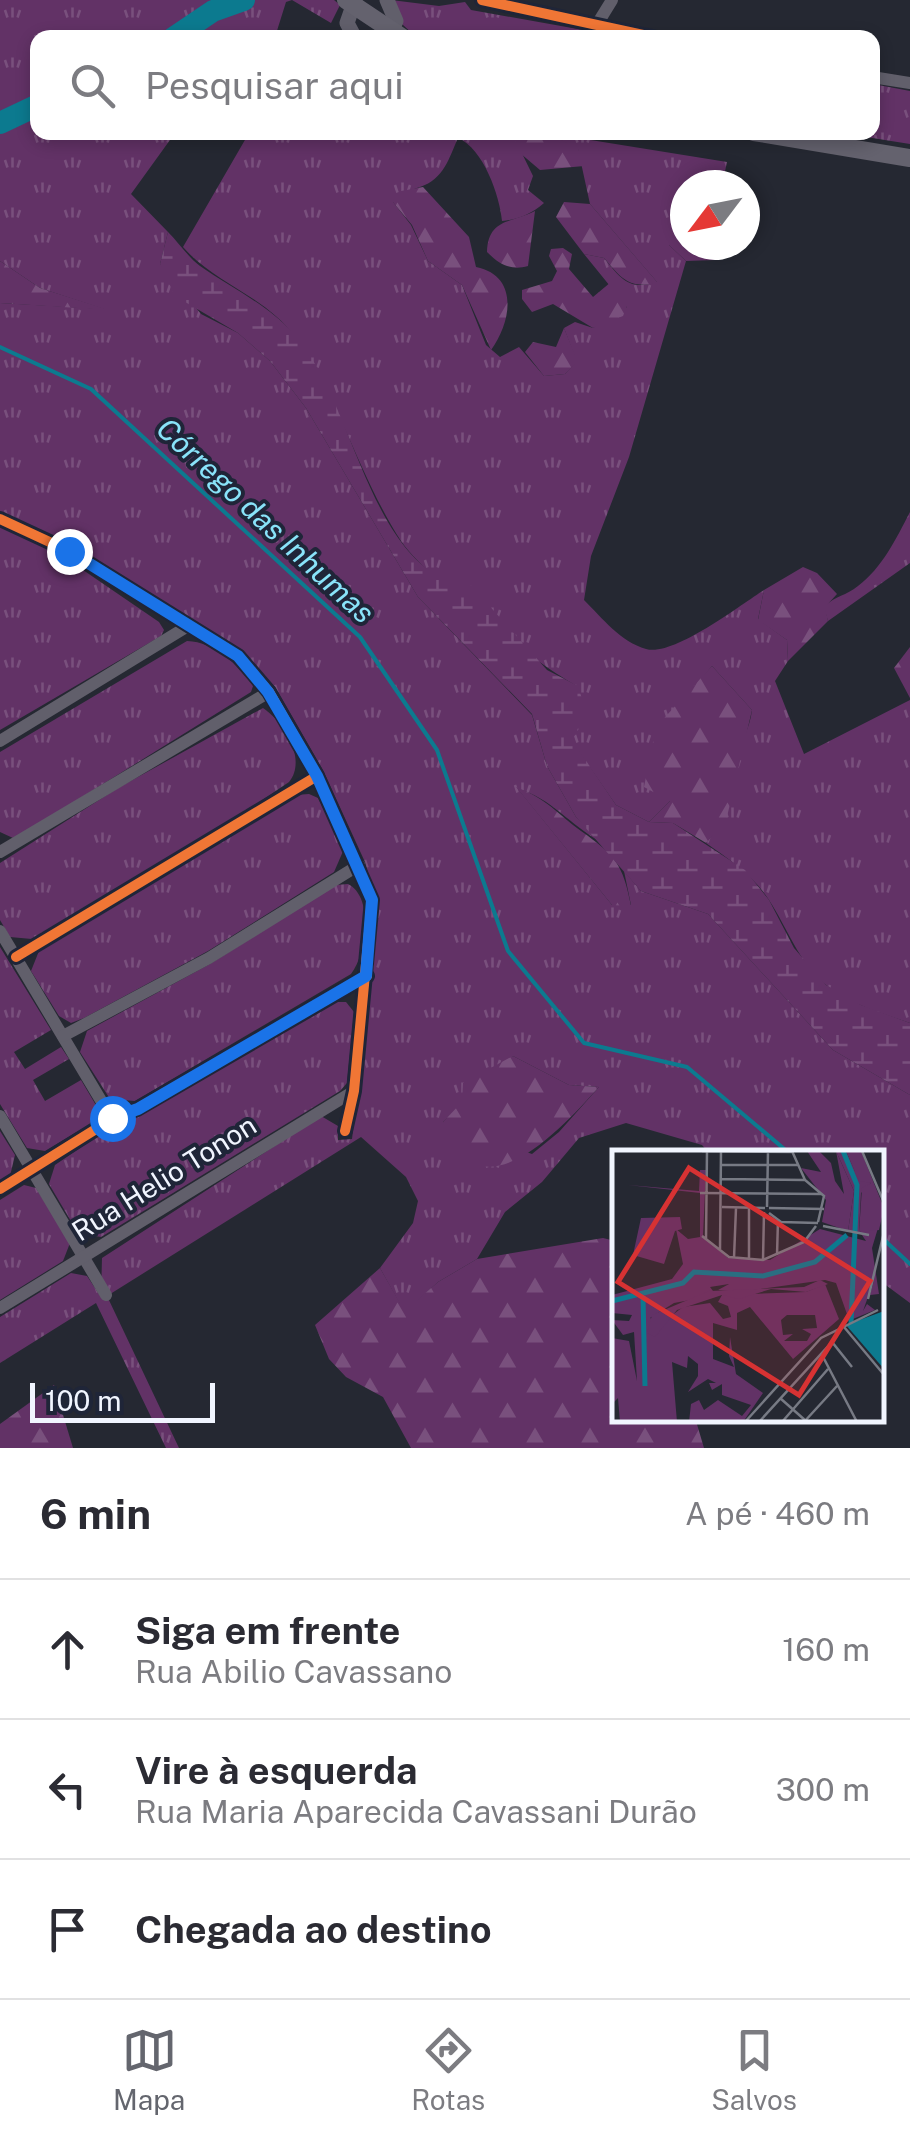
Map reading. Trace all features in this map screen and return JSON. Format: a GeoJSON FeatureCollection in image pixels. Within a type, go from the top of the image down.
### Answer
{"type":"FeatureCollection","features":[{"type":"Feature","properties":{"kind":"main road"},"geometry":{"type":"LineString","coordinates":[[348,3],[392,30]]}},
{"type":"Feature","properties":{"kind":"main road"},"geometry":{"type":"LineString","coordinates":[[802,140],[910,158]]}},
{"type":"Feature","properties":{"kind":"street"},"geometry":{"type":"LineString","coordinates":[[387,0],[396,30]]}},
{"type":"Feature","properties":{"kind":"street"},"geometry":{"type":"LineString","coordinates":[[482,0],[616,30]]}},
{"type":"Feature","properties":{"kind":"street"},"geometry":{"type":"LineString","coordinates":[[596,26],[612,0]]}},
{"type":"Feature","properties":{"kind":"street"},"geometry":{"type":"LineString","coordinates":[[348,3],[346,24],[350,30]]}},
{"type":"Feature","properties":{"kind":"street"},"geometry":{"type":"LineString","coordinates":[[880,78],[910,84]]}},
{"type":"Feature","properties":{"kind":"street"},"geometry":{"type":"LineString","coordinates":[[0,519],[69,551],[238,656],[268,692],[317,776],[372,900],[354,1091],[345,1130]]}},
{"type":"Feature","properties":{"kind":"street"},"geometry":{"type":"LineString","coordinates":[[0,741],[188,626]]}},
{"type":"Feature","properties":{"kind":"street"},"geometry":{"type":"LineString","coordinates":[[4,848],[268,692]]}},
{"type":"Feature","properties":{"kind":"street"},"geometry":{"type":"LineString","coordinates":[[16,957],[317,776]]}},
{"type":"Feature","properties":{"kind":"street"},"geometry":{"type":"LineString","coordinates":[[63,1036],[209,958],[359,865]]}},
{"type":"Feature","properties":{"kind":"street"},"geometry":{"type":"LineString","coordinates":[[0,931],[112,1118]]}},
{"type":"Feature","properties":{"kind":"street"},"geometry":{"type":"LineString","coordinates":[[0,1189],[112,1118],[138,1109],[366,976]]}},
{"type":"Feature","properties":{"kind":"street","name":"Rua Helio Tonon"},"geometry":{"type":"LineString","coordinates":[[0,1308],[354,1091]]}},
{"type":"Feature","properties":{"kind":"street"},"geometry":{"type":"LineString","coordinates":[[0,1116],[106,1295]]}},
{"type":"Feature","properties":{"kind":"green space"},"geometry":{"type":"Polygon","coordinates":[[[0,0],[292,0],[286,2],[277,30],[30,30],[30,140],[170,140],[131,194],[168,232],[160,264],[201,314],[238,333],[270,361],[306,408],[418,597],[532,715],[547,766],[576,817],[601,842],[540,798],[518,789],[612,905],[631,905],[624,871],[641,891],[708,914],[833,1050],[910,1095],[910,1303],[885,1284],[885,1150],[706,1150],[702,1145],[626,1123],[579,1138],[542,1182],[505,1212],[477,1259],[438,1282],[415,1303],[400,1304],[380,1268],[413,1223],[418,1201],[406,1177],[361,1137],[107,1296],[179,1448],[166,1448],[96,1303],[0,1363],[0,1317],[71,1273],[87,1276],[101,1297],[102,1258],[321,1116],[338,1126],[338,1140],[352,1139],[372,975],[376,900],[365,862],[323,770],[275,687],[241,651],[70,544],[0,512],[0,303],[104,309],[40,288],[0,261],[0,0]],[[513,1056],[443,1122],[532,1154],[559,1132],[599,1087],[569,1085],[513,1056]]]}},
{"type":"Feature","properties":{"kind":"green space"},"geometry":{"type":"Polygon","coordinates":[[[292,0],[334,0],[340,5],[331,23],[292,0]]]}},
{"type":"Feature","properties":{"kind":"green space"},"geometry":{"type":"Polygon","coordinates":[[[391,0],[439,6],[465,2],[471,10],[583,30],[408,30],[391,0]]]}},
{"type":"Feature","properties":{"kind":"green space"},"geometry":{"type":"Polygon","coordinates":[[[880,85],[910,91],[910,144],[880,139],[880,85]]]}},
{"type":"Feature","properties":{"kind":"green space"},"geometry":{"type":"Polygon","coordinates":[[[245,140],[457,140],[435,179],[402,193],[393,202],[411,225],[428,261],[462,285],[486,345],[500,357],[519,347],[544,376],[565,374],[577,362],[564,328],[575,322],[593,328],[627,307],[584,254],[604,258],[632,284],[657,282],[590,204],[578,149],[561,140],[590,140],[727,162],[725,170],[670,170],[670,260],[686,261],[629,457],[591,556],[584,600],[628,641],[646,649],[658,649],[689,638],[764,590],[758,619],[787,640],[788,661],[775,681],[804,754],[910,700],[910,1023],[855,1002],[825,984],[800,955],[763,891],[706,843],[728,806],[752,710],[712,666],[699,682],[670,801],[649,822],[616,805],[571,740],[577,686],[483,619],[414,556],[386,516],[325,386],[295,337],[270,311],[183,247],[245,140]]]}},
{"type":"Feature","properties":{"kind":"green space"},"geometry":{"type":"Polygon","coordinates":[[[462,140],[515,140],[533,176],[528,190],[544,203],[530,213],[502,221],[494,186],[475,152],[462,140]]]}},
{"type":"Feature","properties":{"kind":"green space"},"geometry":{"type":"Polygon","coordinates":[[[515,140],[561,140],[578,148],[584,166],[540,170],[520,153],[515,140]]]}},
{"type":"Feature","properties":{"kind":"green space"},"geometry":{"type":"Polygon","coordinates":[[[423,187],[469,237],[476,267],[490,272],[505,290],[507,314],[491,350],[462,285],[428,261],[412,225],[392,201],[401,191],[423,187]]]}},
{"type":"Feature","properties":{"kind":"green space"},"geometry":{"type":"Polygon","coordinates":[[[564,202],[590,204],[658,283],[633,283],[621,277],[604,258],[584,254],[556,217],[564,202]]]}},
{"type":"Feature","properties":{"kind":"green space"},"geometry":{"type":"Polygon","coordinates":[[[535,211],[528,266],[505,265],[487,252],[496,228],[535,211]]]}},
{"type":"Feature","properties":{"kind":"green space"},"geometry":{"type":"Polygon","coordinates":[[[168,232],[200,266],[260,305],[293,333],[330,392],[391,528],[412,555],[440,578],[467,581],[547,670],[578,686],[587,715],[572,740],[616,805],[649,822],[673,823],[745,870],[769,900],[794,948],[826,985],[861,1005],[910,1023],[910,1095],[833,1050],[708,914],[641,891],[576,817],[547,766],[532,714],[418,597],[306,408],[270,361],[238,333],[175,296],[160,264],[168,232]]]}},
{"type":"Feature","properties":{"kind":"green space"},"geometry":{"type":"Polygon","coordinates":[[[563,248],[572,254],[569,269],[593,297],[611,282],[627,306],[623,316],[593,328],[553,304],[532,312],[522,299],[522,290],[552,281],[557,271],[549,256],[551,249],[563,248]]]}},
{"type":"Feature","properties":{"kind":"green space"},"geometry":{"type":"Polygon","coordinates":[[[0,261],[40,288],[109,310],[0,303],[0,261]]]}},
{"type":"Feature","properties":{"kind":"green space"},"geometry":{"type":"Polygon","coordinates":[[[564,328],[578,362],[565,374],[544,376],[525,352],[533,342],[556,347],[564,328]]]}},
{"type":"Feature","properties":{"kind":"green space"},"geometry":{"type":"Polygon","coordinates":[[[910,512],[910,563],[828,621],[824,607],[867,579],[888,552],[910,512]]]}},
{"type":"Feature","properties":{"kind":"green space"},"geometry":{"type":"Polygon","coordinates":[[[0,526],[64,557],[159,622],[164,630],[161,636],[0,730],[0,526]]]}},
{"type":"Feature","properties":{"kind":"green space"},"geometry":{"type":"Polygon","coordinates":[[[803,567],[817,573],[837,594],[825,607],[828,621],[788,661],[787,640],[758,620],[764,590],[803,567]]]}},
{"type":"Feature","properties":{"kind":"green space"},"geometry":{"type":"Polygon","coordinates":[[[187,641],[225,656],[253,686],[251,692],[24,833],[13,838],[0,832],[0,752],[187,641]]]}},
{"type":"Feature","properties":{"kind":"green space"},"geometry":{"type":"Polygon","coordinates":[[[910,647],[910,698],[894,668],[910,647]]]}},
{"type":"Feature","properties":{"kind":"green space"},"geometry":{"type":"Polygon","coordinates":[[[712,666],[752,710],[726,821],[706,843],[673,823],[649,822],[670,801],[644,787],[656,727],[712,666]]]}},
{"type":"Feature","properties":{"kind":"green space"},"geometry":{"type":"Polygon","coordinates":[[[263,708],[291,742],[296,763],[289,782],[204,839],[32,939],[10,937],[0,920],[0,863],[118,788],[263,708]]]}},
{"type":"Feature","properties":{"kind":"green space"},"geometry":{"type":"Polygon","coordinates":[[[516,787],[544,802],[610,854],[621,870],[631,906],[612,905],[516,787]]]}},
{"type":"Feature","properties":{"kind":"green space"},"geometry":{"type":"Polygon","coordinates":[[[296,795],[318,798],[344,849],[334,872],[208,951],[84,1018],[71,1023],[59,1016],[31,971],[39,951],[296,795]]]}},
{"type":"Feature","properties":{"kind":"green space"},"geometry":{"type":"Polygon","coordinates":[[[348,884],[362,901],[365,913],[364,940],[351,974],[135,1101],[110,1099],[80,1052],[87,1031],[210,964],[336,885],[348,884]]]}},
{"type":"Feature","properties":{"kind":"green space"},"geometry":{"type":"Polygon","coordinates":[[[0,947],[51,1030],[14,1052],[25,1069],[61,1047],[69,1059],[33,1080],[45,1101],[81,1080],[97,1107],[90,1124],[45,1151],[27,1148],[0,1104],[0,947]]]}},
{"type":"Feature","properties":{"kind":"green space"},"geometry":{"type":"Polygon","coordinates":[[[334,1002],[346,1002],[354,1012],[347,1083],[340,1091],[101,1237],[78,1233],[49,1184],[55,1165],[114,1125],[334,1002]]]}},
{"type":"Feature","properties":{"kind":"green space"},"geometry":{"type":"Polygon","coordinates":[[[513,1056],[569,1085],[599,1087],[542,1143],[520,1158],[497,1166],[476,1165],[458,1151],[443,1122],[462,1102],[463,1083],[513,1056]]]}},
{"type":"Feature","properties":{"kind":"green space"},"geometry":{"type":"Polygon","coordinates":[[[0,1131],[15,1155],[10,1176],[0,1182],[0,1131]]]}},
{"type":"Feature","properties":{"kind":"green space"},"geometry":{"type":"Polygon","coordinates":[[[24,1185],[36,1188],[70,1243],[63,1261],[0,1300],[0,1200],[24,1185]]]}},
{"type":"Feature","properties":{"kind":"green space"},"geometry":{"type":"Polygon","coordinates":[[[603,1238],[612,1240],[612,1423],[697,1423],[704,1448],[411,1448],[383,1397],[346,1377],[329,1359],[315,1325],[380,1268],[400,1303],[415,1302],[438,1282],[477,1259],[603,1238]]]}},
{"type":"Feature","properties":{"kind":"green space"},"geometry":{"type":"Polygon","coordinates":[[[54,1385],[73,1448],[0,1448],[0,1424],[54,1385]]]}},
{"type":"Feature","properties":{"kind":"waterway"},"geometry":{"type":"LineString","coordinates":[[185,30],[213,11],[244,0]]}},
{"type":"Feature","properties":{"kind":"waterway"},"geometry":{"type":"LineString","coordinates":[[0,123],[30,109]]}},
{"type":"Feature","properties":{"kind":"waterway","name":"Córrego das Inhumas"},"geometry":{"type":"LineString","coordinates":[[0,347],[91,389],[360,637],[437,750],[508,951],[584,1043],[687,1067],[785,1150]]}},
{"type":"Feature","properties":{"kind":"waterway","name":"Córrego das Inhumas"},"geometry":{"type":"LineString","coordinates":[[885,1241],[910,1264]]}},
{"type":"Feature","properties":{"kind":"cycle path"},"geometry":{"type":"LineString","coordinates":[[482,0],[620,30]]}},
{"type":"Feature","properties":{"kind":"cycle path"},"geometry":{"type":"LineString","coordinates":[[0,519],[69,551],[238,656],[269,692],[317,776],[372,900],[354,1091],[345,1131]]}},
{"type":"Feature","properties":{"kind":"cycle path"},"geometry":{"type":"LineString","coordinates":[[16,957],[317,776]]}},
{"type":"Feature","properties":{"kind":"cycle path"},"geometry":{"type":"LineString","coordinates":[[0,1189],[112,1119],[137,1109],[367,976]]}},
{"type":"Feature","properties":{"kind":"route"},"geometry":{"type":"LineString","coordinates":[[69,551],[238,656],[268,692],[317,776],[372,900],[366,976],[138,1109],[112,1118]]}}]}
